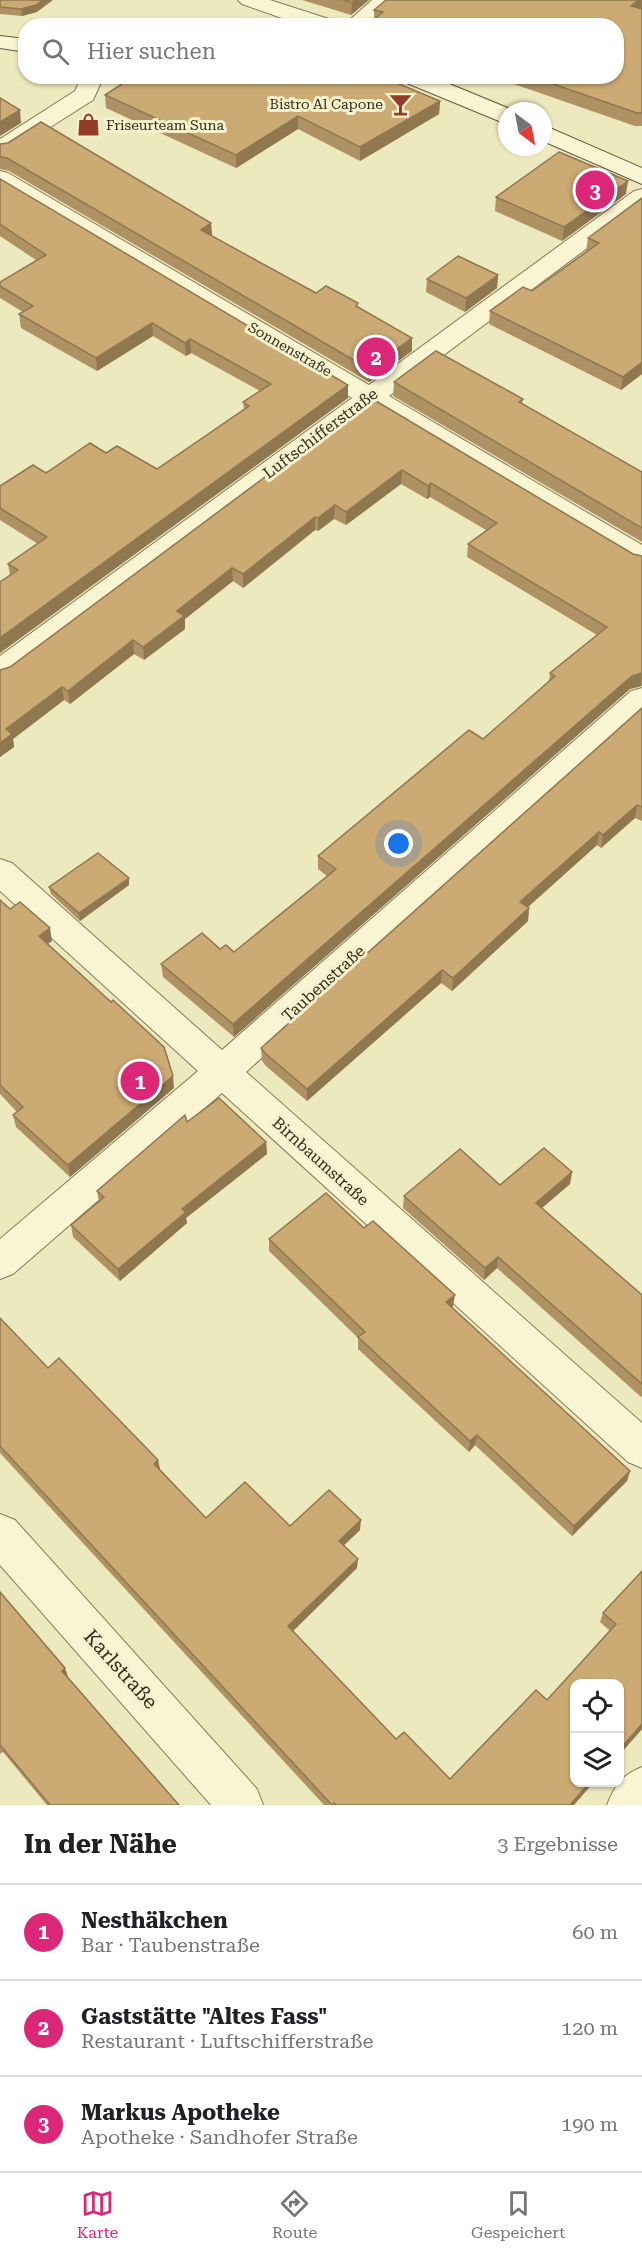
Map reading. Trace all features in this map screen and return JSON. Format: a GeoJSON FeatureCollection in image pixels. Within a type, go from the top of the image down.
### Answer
{"type":"FeatureCollection","features":[{"type":"Feature","properties":{"kind":"street"},"geometry":{"type":"LineString","coordinates":[[249,0],[303,18]]}},
{"type":"Feature","properties":{"kind":"street"},"geometry":{"type":"LineString","coordinates":[[363,18],[385,0]]}},
{"type":"Feature","properties":{"kind":"street"},"geometry":{"type":"LineString","coordinates":[[0,42],[18,45]]}},
{"type":"Feature","properties":{"kind":"street"},"geometry":{"type":"LineString","coordinates":[[0,149],[86,95],[90,84]]}},
{"type":"Feature","properties":{"kind":"street"},"geometry":{"type":"LineString","coordinates":[[429,84],[498,112]]}},
{"type":"Feature","properties":{"kind":"street"},"geometry":{"type":"LineString","coordinates":[[552,136],[642,177]]}},
{"type":"Feature","properties":{"kind":"street","name":"Sonnenstraße"},"geometry":{"type":"LineString","coordinates":[[0,178],[642,558]]}},
{"type":"Feature","properties":{"kind":"street","name":"Luftschifferstraße"},"geometry":{"type":"LineString","coordinates":[[0,671],[642,196]]}},
{"type":"Feature","properties":{"kind":"street","name":"Taubenstraße"},"geometry":{"type":"LineString","coordinates":[[0,1262],[222,1072],[642,699]]}},
{"type":"Feature","properties":{"kind":"street","name":"Birnbaumstraße"},"geometry":{"type":"LineString","coordinates":[[0,872],[642,1449]]}},
{"type":"Feature","properties":{"kind":"street","name":"Karlstraße"},"geometry":{"type":"LineString","coordinates":[[0,1534],[242,1805]]}},
{"type":"Feature","properties":{"kind":"street"},"geometry":{"type":"LineString","coordinates":[[628,1805],[642,1789]]}},
{"type":"Feature","properties":{"kind":"building"},"geometry":{"type":"Polygon","coordinates":[[[0,0],[43,0],[36,5],[21,9],[0,7],[0,0]]]}},
{"type":"Feature","properties":{"kind":"building"},"geometry":{"type":"Polygon","coordinates":[[[386,0],[638,0],[631,6],[642,9],[642,113],[553,84],[624,84],[624,18],[376,18],[383,12],[374,10],[386,0]]]}},
{"type":"Feature","properties":{"kind":"building"},"geometry":{"type":"Polygon","coordinates":[[[122,84],[399,84],[440,101],[360,147],[298,116],[236,155],[105,95],[122,84]]]}},
{"type":"Feature","properties":{"kind":"building"},"geometry":{"type":"Polygon","coordinates":[[[0,98],[20,110],[0,122],[0,98]]]}},
{"type":"Feature","properties":{"kind":"building"},"geometry":{"type":"Polygon","coordinates":[[[41,122],[211,223],[201,230],[316,293],[326,286],[358,303],[356,306],[412,338],[369,369],[7,158],[0,157],[0,144],[8,143],[41,122]]]}},
{"type":"Feature","properties":{"kind":"building"},"geometry":{"type":"Polygon","coordinates":[[[559,152],[628,181],[564,227],[496,197],[559,152]]]}},
{"type":"Feature","properties":{"kind":"building"},"geometry":{"type":"Polygon","coordinates":[[[0,179],[348,385],[0,638],[0,582],[18,570],[8,564],[47,537],[0,508],[0,486],[33,465],[46,473],[90,443],[106,453],[117,446],[157,469],[249,406],[243,402],[271,384],[190,339],[185,343],[152,323],[96,358],[19,314],[33,306],[0,286],[0,282],[46,255],[0,224],[0,179]]]}},
{"type":"Feature","properties":{"kind":"building"},"geometry":{"type":"Polygon","coordinates":[[[642,198],[642,362],[623,377],[490,311],[523,287],[532,291],[599,243],[588,238],[642,198]]]}},
{"type":"Feature","properties":{"kind":"building"},"geometry":{"type":"Polygon","coordinates":[[[458,256],[498,275],[466,298],[427,279],[458,256]]]}},
{"type":"Feature","properties":{"kind":"building"},"geometry":{"type":"Polygon","coordinates":[[[436,351],[523,399],[519,402],[642,472],[642,528],[394,382],[436,351]]]}},
{"type":"Feature","properties":{"kind":"building"},"geometry":{"type":"Polygon","coordinates":[[[371,398],[633,554],[642,556],[642,673],[632,676],[233,1024],[161,964],[202,933],[220,949],[226,945],[234,952],[336,869],[318,856],[469,730],[483,739],[555,676],[550,673],[607,627],[468,544],[497,523],[431,483],[428,486],[402,470],[346,512],[335,505],[318,518],[315,517],[243,574],[232,568],[177,611],[184,616],[143,647],[133,640],[68,691],[62,687],[6,729],[12,734],[0,743],[0,670],[10,667],[371,398]]]}},
{"type":"Feature","properties":{"kind":"building"},"geometry":{"type":"Polygon","coordinates":[[[642,708],[642,807],[637,805],[603,835],[599,832],[520,902],[529,908],[453,978],[442,970],[307,1089],[265,1053],[261,1048],[642,708]]]}},
{"type":"Feature","properties":{"kind":"building"},"geometry":{"type":"Polygon","coordinates":[[[98,853],[129,878],[79,913],[49,887],[98,853]]]}},
{"type":"Feature","properties":{"kind":"building"},"geometry":{"type":"Polygon","coordinates":[[[0,900],[10,909],[20,902],[50,928],[39,936],[164,1047],[173,1076],[68,1165],[13,1115],[23,1107],[0,1085],[0,900]]]}},
{"type":"Feature","properties":{"kind":"building"},"geometry":{"type":"Polygon","coordinates":[[[219,1098],[266,1142],[182,1209],[186,1212],[118,1269],[71,1225],[104,1197],[97,1191],[185,1115],[187,1122],[219,1098]]]}},
{"type":"Feature","properties":{"kind":"building"},"geometry":{"type":"Polygon","coordinates":[[[544,1148],[572,1172],[536,1203],[642,1295],[642,1384],[498,1257],[485,1268],[404,1196],[460,1149],[500,1185],[544,1148]]]}},
{"type":"Feature","properties":{"kind":"building"},"geometry":{"type":"Polygon","coordinates":[[[326,1193],[364,1228],[373,1221],[455,1295],[446,1302],[630,1471],[574,1526],[477,1435],[470,1441],[358,1337],[365,1332],[269,1239],[326,1193]]]}},
{"type":"Feature","properties":{"kind":"building"},"geometry":{"type":"Polygon","coordinates":[[[0,1318],[48,1368],[59,1358],[158,1460],[154,1464],[206,1518],[245,1482],[290,1526],[329,1490],[361,1520],[339,1541],[358,1559],[288,1626],[396,1739],[404,1732],[450,1779],[536,1690],[547,1700],[616,1624],[603,1613],[642,1571],[642,1724],[624,1744],[624,1679],[570,1679],[570,1787],[586,1787],[570,1805],[337,1805],[334,1803],[332,1805],[0,1446],[0,1318]]]}},
{"type":"Feature","properties":{"kind":"building"},"geometry":{"type":"Polygon","coordinates":[[[0,1592],[65,1668],[62,1671],[179,1805],[50,1805],[0,1745],[0,1592]]]}},
{"type":"Feature","properties":{"kind":"place","name":"Bistro Al Capone"},"geometry":{"type":"Point","coordinates":[401,104]}},
{"type":"Feature","properties":{"kind":"place","name":"Friseurteam Suna"},"geometry":{"type":"Point","coordinates":[88,125]}},
{"type":"Feature","properties":{"kind":"place","name":"Markus Apotheke"},"geometry":{"type":"Point","coordinates":[595,190]}},
{"type":"Feature","properties":{"kind":"place","name":"Gaststätte \"Altes Fass\""},"geometry":{"type":"Point","coordinates":[376,357]}},
{"type":"Feature","properties":{"kind":"place","name":"Nesthäkchen"},"geometry":{"type":"Point","coordinates":[140,1081]}}]}
